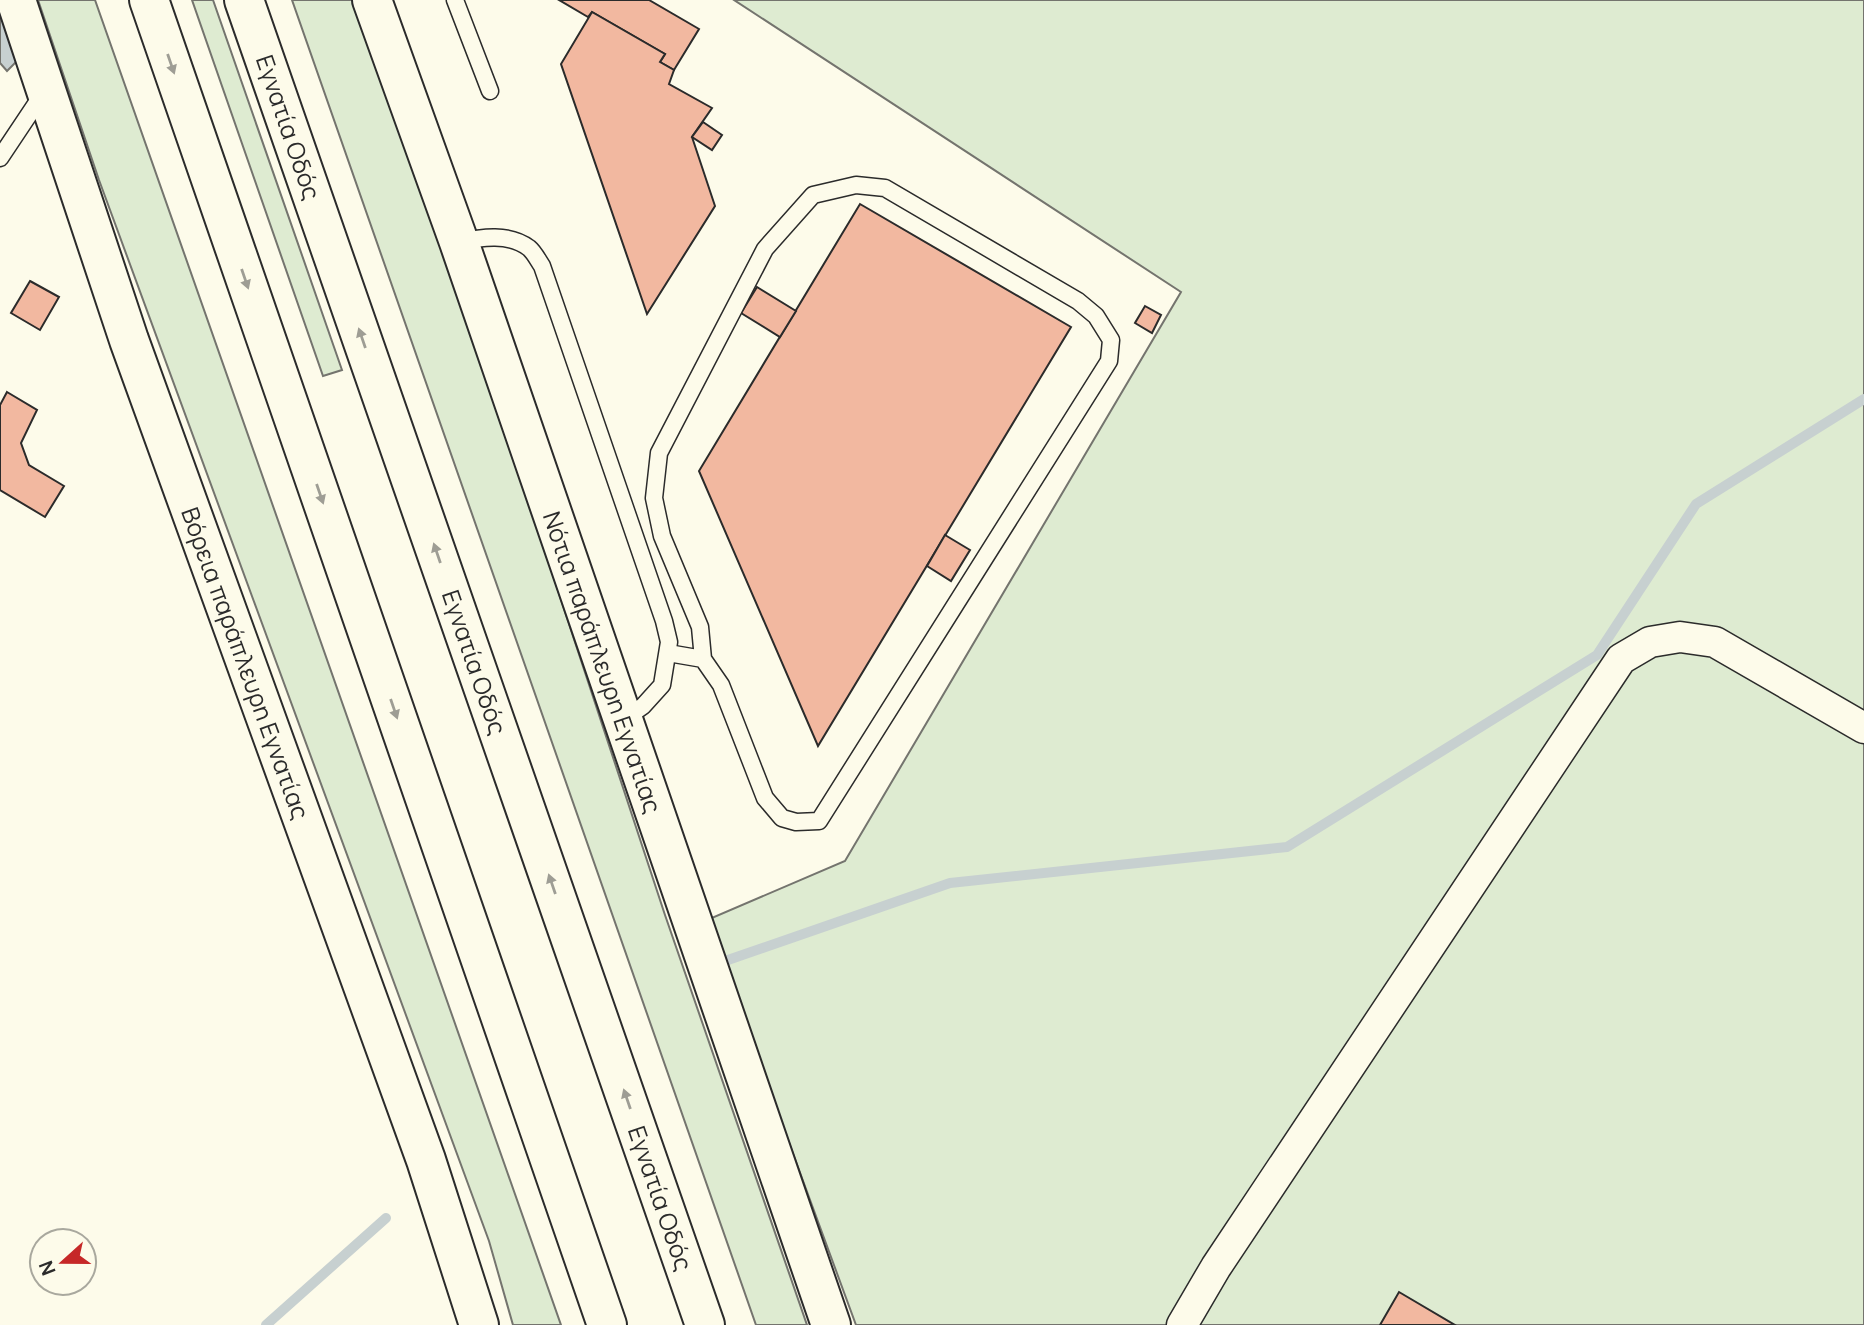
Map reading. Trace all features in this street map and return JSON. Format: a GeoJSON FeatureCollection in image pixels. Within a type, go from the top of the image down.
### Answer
{"type":"FeatureCollection","features":[{"type":"Feature","properties":{"kind":"main road","name":"Βόρεια παράπλευρη Εγνατίας"},"geometry":{"type":"LineString","coordinates":[[16,0],[129,340],[426,1160],[479,1325]]}},
{"type":"Feature","properties":{"kind":"main road"},"geometry":{"type":"LineString","coordinates":[[149,0],[607,1325]]}},
{"type":"Feature","properties":{"kind":"main road","name":"Εγνατία Οδός"},"geometry":{"type":"LineString","coordinates":[[244,0],[705,1325]]}},
{"type":"Feature","properties":{"kind":"main road","name":"Νότια παράπλευρη Εγνατίας"},"geometry":{"type":"LineString","coordinates":[[372,0],[459,242],[831,1325]]}},
{"type":"Feature","properties":{"kind":"street"},"geometry":{"type":"LineString","coordinates":[[1182,1325],[1216,1267],[1621,659],[1650,642],[1680,637],[1715,642],[1864,727]]}},
{"type":"Feature","properties":{"kind":"lane"},"geometry":{"type":"LineString","coordinates":[[455,0],[490,91]]}},
{"type":"Feature","properties":{"kind":"lane"},"geometry":{"type":"LineString","coordinates":[[0,158],[45,90]]}},
{"type":"Feature","properties":{"kind":"lane"},"geometry":{"type":"LineString","coordinates":[[668,653],[703,659],[721,685],[765,798],[782,818],[796,822],[819,821],[1109,361],[1111,340],[1096,316],[1078,301],[884,188],[856,185],[813,195],[765,250],[660,453],[654,498],[662,536],[700,627],[703,659]]}},
{"type":"Feature","properties":{"kind":"lane"},"geometry":{"type":"LineString","coordinates":[[459,242],[485,237],[513,240],[530,248],[542,266],[664,621],[669,642],[662,685],[643,706],[623,720]]}},
{"type":"Feature","properties":{"kind":"green space"},"geometry":{"type":"Polygon","coordinates":[[[38,0],[95,0],[561,1325],[513,1325],[489,1241],[99,180],[38,0]]]}},
{"type":"Feature","properties":{"kind":"green space"},"geometry":{"type":"Polygon","coordinates":[[[192,0],[213,0],[342,370],[323,376],[192,0]]]}},
{"type":"Feature","properties":{"kind":"green space"},"geometry":{"type":"Polygon","coordinates":[[[292,0],[356,0],[448,257],[665,915],[807,1325],[756,1325],[292,0]]]}},
{"type":"Feature","properties":{"kind":"green space"},"geometry":{"type":"Polygon","coordinates":[[[734,0],[1864,0],[1864,1325],[856,1325],[707,920],[845,861],[1181,292],[734,0]]]}},
{"type":"Feature","properties":{"kind":"shaded area"},"geometry":{"type":"Polygon","coordinates":[[[0,1],[17,61],[7,71],[0,63],[0,1]]]}},
{"type":"Feature","properties":{"kind":"building"},"geometry":{"type":"Polygon","coordinates":[[[559,0],[649,0],[699,29],[674,70],[660,62],[665,54],[592,12],[588,17],[559,0]]]}},
{"type":"Feature","properties":{"kind":"building"},"geometry":{"type":"Polygon","coordinates":[[[592,12],[665,54],[660,62],[674,70],[669,84],[712,108],[692,137],[715,206],[647,314],[561,64],[592,12]]]}},
{"type":"Feature","properties":{"kind":"building"},"geometry":{"type":"Polygon","coordinates":[[[703,122],[722,135],[712,150],[692,137],[703,122]]]}},
{"type":"Feature","properties":{"kind":"building"},"geometry":{"type":"Polygon","coordinates":[[[860,204],[1071,327],[818,746],[699,471],[860,204]]]}},
{"type":"Feature","properties":{"kind":"building"},"geometry":{"type":"Polygon","coordinates":[[[30,281],[59,297],[40,330],[11,313],[30,281]]]}},
{"type":"Feature","properties":{"kind":"building"},"geometry":{"type":"Polygon","coordinates":[[[757,287],[796,311],[780,337],[741,313],[757,287]]]}},
{"type":"Feature","properties":{"kind":"building"},"geometry":{"type":"Polygon","coordinates":[[[1145,306],[1161,315],[1152,333],[1135,323],[1145,306]]]}},
{"type":"Feature","properties":{"kind":"building"},"geometry":{"type":"Polygon","coordinates":[[[7,392],[37,410],[21,443],[29,465],[64,486],[45,517],[0,490],[0,405],[7,392]]]}},
{"type":"Feature","properties":{"kind":"building"},"geometry":{"type":"Polygon","coordinates":[[[945,535],[970,550],[951,581],[927,566],[945,535]]]}},
{"type":"Feature","properties":{"kind":"building"},"geometry":{"type":"Polygon","coordinates":[[[1399,1292],[1455,1325],[1380,1325],[1399,1292]]]}},
{"type":"Feature","properties":{"kind":"waterway"},"geometry":{"type":"LineString","coordinates":[[725,961],[950,883],[1287,847],[1597,655],[1696,504],[1864,399]]}},
{"type":"Feature","properties":{"kind":"waterway"},"geometry":{"type":"LineString","coordinates":[[266,1325],[386,1218]]}}]}
